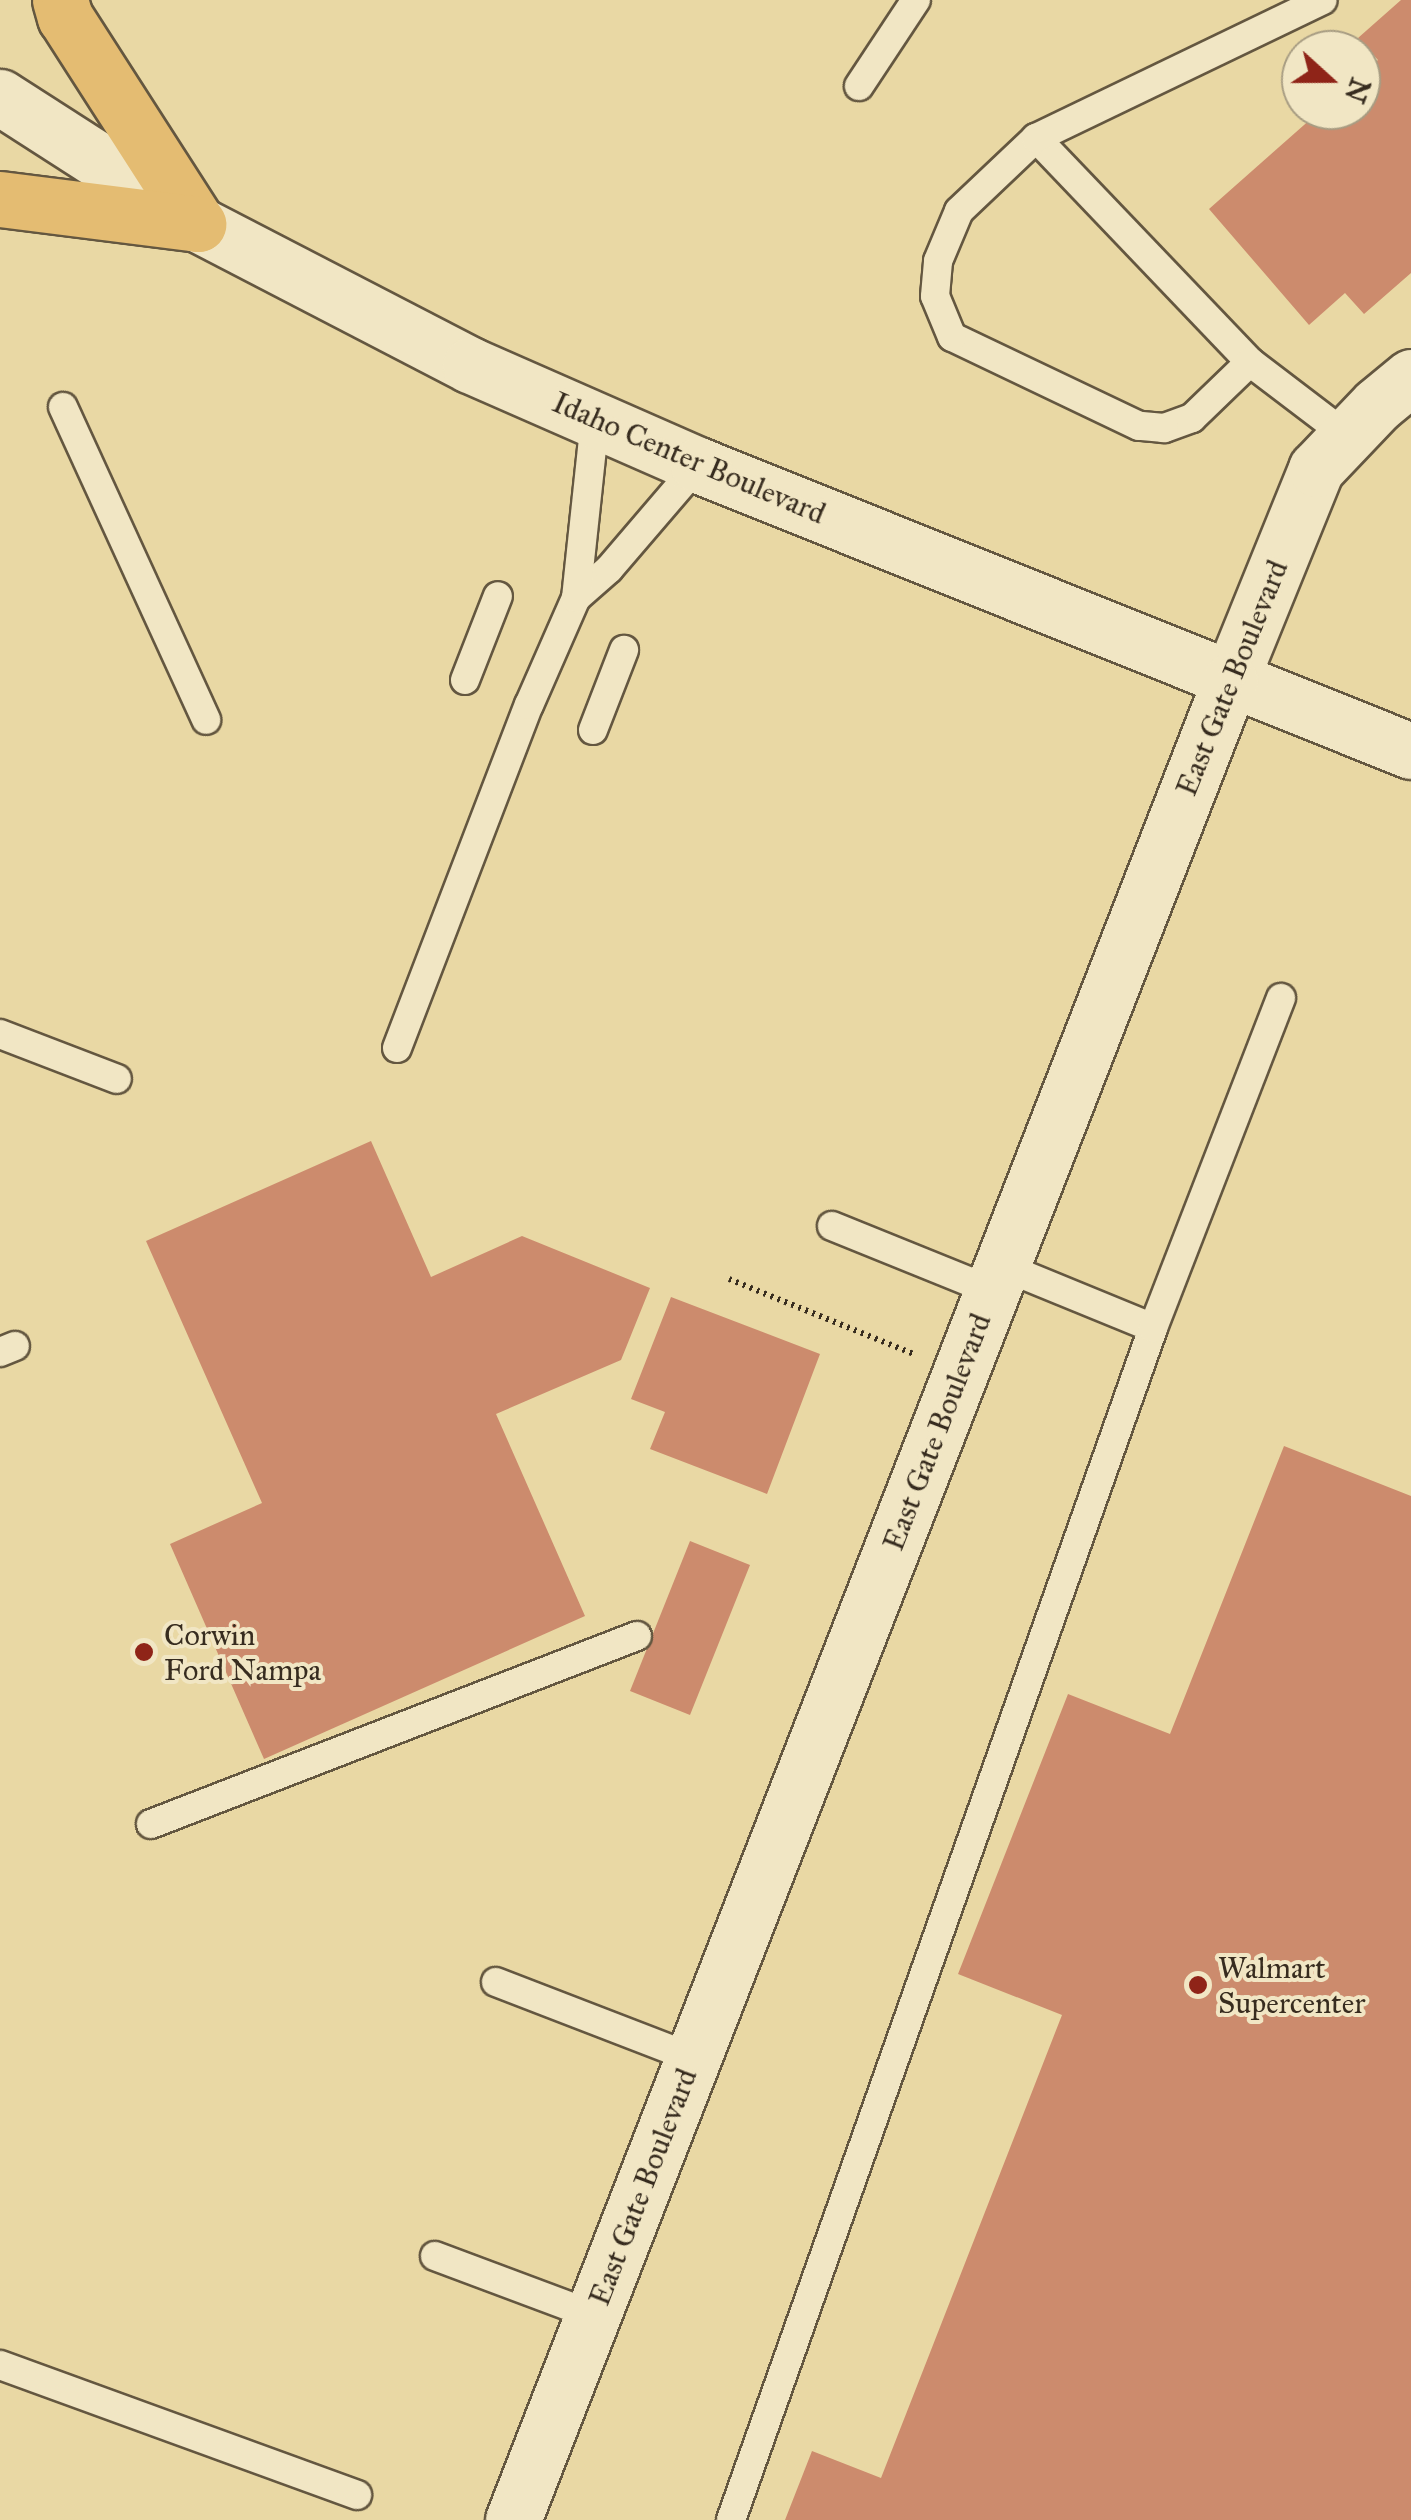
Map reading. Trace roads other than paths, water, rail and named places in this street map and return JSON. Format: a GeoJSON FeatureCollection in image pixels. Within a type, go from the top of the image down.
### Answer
{"type":"FeatureCollection","features":[{"type":"Feature","properties":{"kind":"highway"},"geometry":{"type":"LineString","coordinates":[[60,0],[66,17],[198,224]]}},
{"type":"Feature","properties":{"kind":"highway"},"geometry":{"type":"LineString","coordinates":[[0,200],[198,224]]}},
{"type":"Feature","properties":{"kind":"street","name":"Idaho Center Boulevard"},"geometry":{"type":"LineString","coordinates":[[0,97],[198,224],[470,366],[698,465],[1411,751]]}},
{"type":"Feature","properties":{"kind":"street","name":"East Gate Boulevard"},"geometry":{"type":"LineString","coordinates":[[514,2520],[1316,469],[1411,377]]}},
{"type":"Feature","properties":{"kind":"lane"},"geometry":{"type":"LineString","coordinates":[[858,86],[916,0]]}},
{"type":"Feature","properties":{"kind":"lane"},"geometry":{"type":"LineString","coordinates":[[1250,362],[1192,418],[1164,428],[1139,426],[952,337],[935,296],[938,261],[959,211],[1036,138],[1322,0]]}},
{"type":"Feature","properties":{"kind":"lane"},"geometry":{"type":"LineString","coordinates":[[1036,138],[1250,362],[1347,436]]}},
{"type":"Feature","properties":{"kind":"lane"},"geometry":{"type":"LineString","coordinates":[[63,406],[206,720]]}},
{"type":"Feature","properties":{"kind":"lane"},"geometry":{"type":"LineString","coordinates":[[398,1048],[529,706],[576,598],[595,420]]}},
{"type":"Feature","properties":{"kind":"lane"},"geometry":{"type":"LineString","coordinates":[[576,598],[609,569],[698,465]]}},
{"type":"Feature","properties":{"kind":"lane"},"geometry":{"type":"LineString","coordinates":[[465,680],[498,596]]}},
{"type":"Feature","properties":{"kind":"lane"},"geometry":{"type":"LineString","coordinates":[[593,730],[624,650]]}},
{"type":"Feature","properties":{"kind":"lane"},"geometry":{"type":"LineString","coordinates":[[731,2520],[1153,1328],[1281,998]]}},
{"type":"Feature","properties":{"kind":"lane"},"geometry":{"type":"LineString","coordinates":[[0,1034],[118,1079]]}},
{"type":"Feature","properties":{"kind":"lane"},"geometry":{"type":"LineString","coordinates":[[832,1226],[1153,1328]]}},
{"type":"Feature","properties":{"kind":"lane"},"geometry":{"type":"LineString","coordinates":[[151,1824],[637,1636]]}},
{"type":"Feature","properties":{"kind":"lane"},"geometry":{"type":"LineString","coordinates":[[496,1982],[694,2058]]}},
{"type":"Feature","properties":{"kind":"lane"},"geometry":{"type":"LineString","coordinates":[[435,2256],[593,2315]]}},
{"type":"Feature","properties":{"kind":"lane"},"geometry":{"type":"LineString","coordinates":[[0,2365],[357,2494]]}},
{"type":"Feature","properties":{"kind":"place","name":"Corwin Ford Nampa"},"geometry":{"type":"Point","coordinates":[144,1652]}},
{"type":"Feature","properties":{"kind":"place","name":"Walmart Supercenter"},"geometry":{"type":"Point","coordinates":[1198,1985]}}]}
